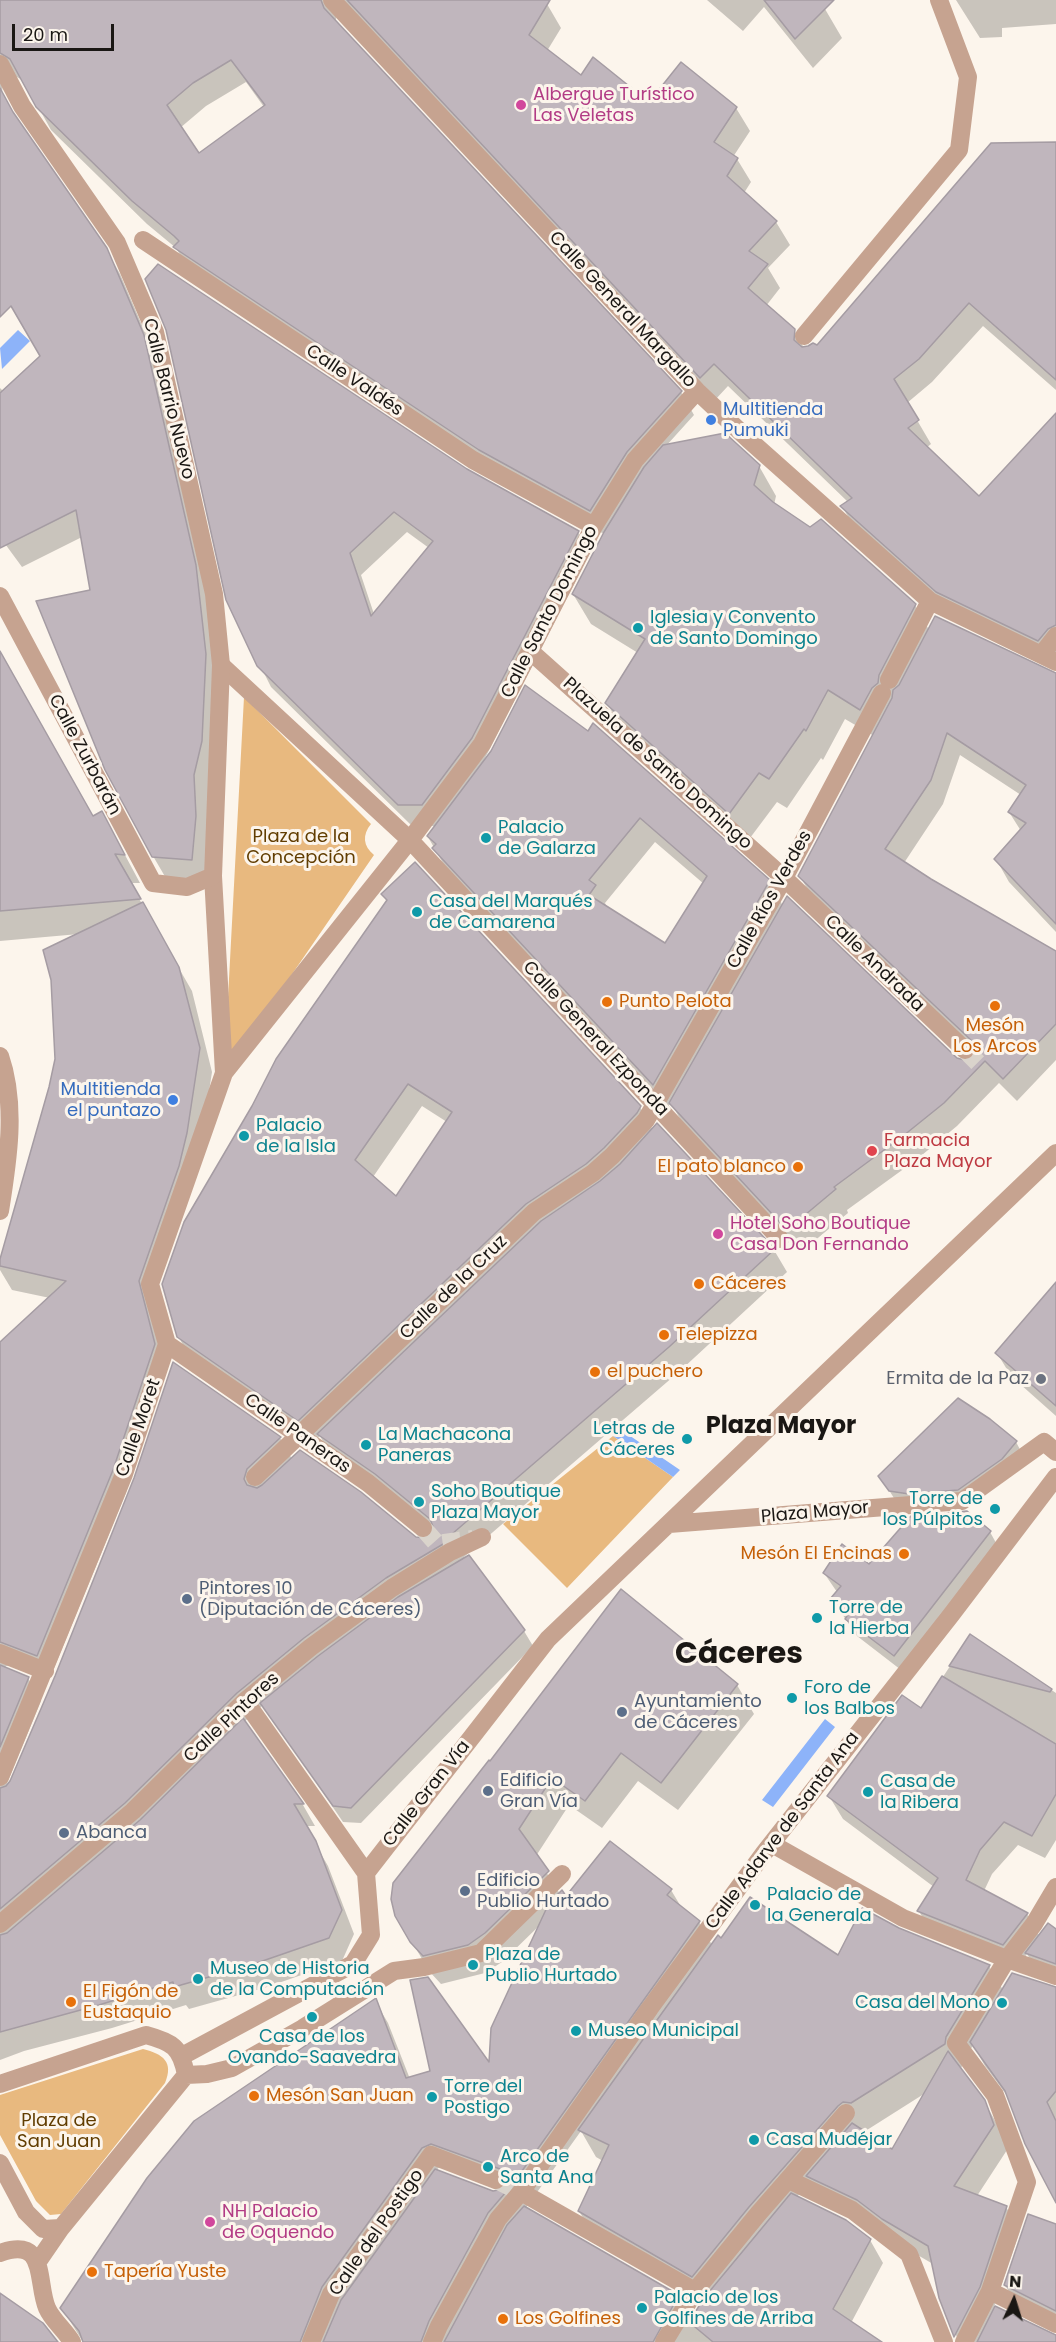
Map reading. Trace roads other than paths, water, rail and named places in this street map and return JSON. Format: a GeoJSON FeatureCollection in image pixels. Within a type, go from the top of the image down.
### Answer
{"type":"FeatureCollection","features":[{"type":"Feature","properties":{"kind":"street","name":"Calle General Margallo"},"geometry":{"type":"LineString","coordinates":[[332,0],[697,391],[748,439],[930,601],[1049,658]]}},
{"type":"Feature","properties":{"kind":"street"},"geometry":{"type":"LineString","coordinates":[[804,336],[959,150],[968,77],[939,0]]}},
{"type":"Feature","properties":{"kind":"street","name":"Calle Barrio Nuevo"},"geometry":{"type":"LineString","coordinates":[[0,64],[22,106],[117,243],[155,332],[214,594],[221,665]]}},
{"type":"Feature","properties":{"kind":"street","name":"Calle Valdés"},"geometry":{"type":"LineString","coordinates":[[117,243],[143,240],[472,460],[594,526]]}},
{"type":"Feature","properties":{"kind":"street","name":"Calle Santo Domingo"},"geometry":{"type":"LineString","coordinates":[[410,840],[482,744],[594,526],[635,460],[697,391]]}},
{"type":"Feature","properties":{"kind":"street","name":"Calle Zurbarán"},"geometry":{"type":"LineString","coordinates":[[0,596],[153,883],[188,887],[213,876]]}},
{"type":"Feature","properties":{"kind":"street","name":"Calle Ríos Verdes"},"geometry":{"type":"LineString","coordinates":[[656,1104],[784,878],[930,601]]}},
{"type":"Feature","properties":{"kind":"street"},"geometry":{"type":"LineString","coordinates":[[1049,658],[1056,636]]}},
{"type":"Feature","properties":{"kind":"street","name":"Plazuela de Santo Domingo"},"geometry":{"type":"LineString","coordinates":[[530,651],[784,878]]}},
{"type":"Feature","properties":{"kind":"street"},"geometry":{"type":"LineString","coordinates":[[167,1344],[150,1284],[224,1073],[410,840],[221,665]]}},
{"type":"Feature","properties":{"kind":"street"},"geometry":{"type":"LineString","coordinates":[[221,665],[213,876],[224,1073]]}},
{"type":"Feature","properties":{"kind":"street","name":"Calle General Ezponda"},"geometry":{"type":"LineString","coordinates":[[410,840],[780,1239]]}},
{"type":"Feature","properties":{"kind":"street","name":"Calle Andrada"},"geometry":{"type":"LineString","coordinates":[[784,878],[965,1050]]}},
{"type":"Feature","properties":{"kind":"street"},"geometry":{"type":"LineString","coordinates":[[0,1211],[10,1112],[8,1088],[1,1064]]}},
{"type":"Feature","properties":{"kind":"street","name":"Calle de la Cruz"},"geometry":{"type":"LineString","coordinates":[[255,1477],[534,1212],[593,1173],[612,1156],[646,1120],[656,1104]]}},
{"type":"Feature","properties":{"kind":"street","name":"Calle Gran Vía"},"geometry":{"type":"LineString","coordinates":[[366,1873],[548,1639],[1056,1153]]}},
{"type":"Feature","properties":{"kind":"street","name":"Calle Paneras"},"geometry":{"type":"LineString","coordinates":[[167,1344],[368,1483],[423,1528]]}},
{"type":"Feature","properties":{"kind":"street","name":"Calle Moret"},"geometry":{"type":"LineString","coordinates":[[0,1777],[124,1474],[167,1344]]}},
{"type":"Feature","properties":{"kind":"street","name":"Plaza Mayor"},"geometry":{"type":"LineString","coordinates":[[669,1524],[962,1501],[1044,1442],[1056,1452]]}},
{"type":"Feature","properties":{"kind":"street","name":"Calle Adarve de Santa Ana"},"geometry":{"type":"LineString","coordinates":[[432,2342],[439,2325],[498,2219],[521,2192],[650,2008],[772,1844],[1056,1477]]}},
{"type":"Feature","properties":{"kind":"street","name":"Calle Pintores"},"geometry":{"type":"LineString","coordinates":[[0,1924],[133,1811],[245,1701],[363,1608],[450,1552],[482,1538]]}},
{"type":"Feature","properties":{"kind":"street"},"geometry":{"type":"LineString","coordinates":[[0,1653],[45,1671]]}},
{"type":"Feature","properties":{"kind":"street"},"geometry":{"type":"LineString","coordinates":[[182,2056],[353,1964],[371,1935],[366,1873],[245,1701]]}},
{"type":"Feature","properties":{"kind":"street"},"geometry":{"type":"LineString","coordinates":[[772,1844],[903,1918],[1056,1976]]}},
{"type":"Feature","properties":{"kind":"street"},"geometry":{"type":"LineString","coordinates":[[38,2263],[61,2228],[186,2075],[207,2074],[232,2068],[303,2028],[394,1971],[420,1968],[481,1953],[562,1874]]}},
{"type":"Feature","properties":{"kind":"street"},"geometry":{"type":"LineString","coordinates":[[964,2342],[990,2291],[1027,2182],[995,2095],[956,2043],[1007,1959],[1034,1924],[1056,1887]]}},
{"type":"Feature","properties":{"kind":"street"},"geometry":{"type":"LineString","coordinates":[[0,2084],[146,2036],[165,2040],[182,2056],[186,2075]]}},
{"type":"Feature","properties":{"kind":"street"},"geometry":{"type":"LineString","coordinates":[[668,2341],[695,2291],[846,2113]]}},
{"type":"Feature","properties":{"kind":"street","name":"Calle del Postigo"},"geometry":{"type":"LineString","coordinates":[[311,2342],[332,2294],[431,2156],[496,2181]]}},
{"type":"Feature","properties":{"kind":"street"},"geometry":{"type":"LineString","coordinates":[[0,2163],[26,2212],[43,2229],[61,2228]]}},
{"type":"Feature","properties":{"kind":"street"},"geometry":{"type":"LineString","coordinates":[[789,2180],[852,2210],[909,2254],[944,2342]]}},
{"type":"Feature","properties":{"kind":"street"},"geometry":{"type":"LineString","coordinates":[[521,2192],[695,2291]]}},
{"type":"Feature","properties":{"kind":"street"},"geometry":{"type":"LineString","coordinates":[[6,2251],[21,2238],[27,2224],[26,2212]]}},
{"type":"Feature","properties":{"kind":"street"},"geometry":{"type":"LineString","coordinates":[[6,2251],[24,2250],[38,2263],[47,2310],[72,2342]]}},
{"type":"Feature","properties":{"kind":"street"},"geometry":{"type":"LineString","coordinates":[[990,2291],[1056,2324]]}},
{"type":"Feature","properties":{"kind":"water"},"geometry":{"type":"Polygon","coordinates":[[[18,330],[30,341],[2,369],[0,348],[18,330]]]}},
{"type":"Feature","properties":{"kind":"water"},"geometry":{"type":"Polygon","coordinates":[[[620,1429],[680,1470],[673,1477],[613,1436],[620,1429]]]}},
{"type":"Feature","properties":{"kind":"water"},"geometry":{"type":"Polygon","coordinates":[[[825,1719],[835,1727],[773,1807],[762,1800],[825,1719]]]}},
{"type":"Feature","properties":{"kind":"tunnel"},"geometry":{"type":"LineString","coordinates":[[965,1050],[981,1066]]}},
{"type":"Feature","properties":{"kind":"tunnel"},"geometry":{"type":"LineString","coordinates":[[423,1528],[437,1544],[473,1539]]}},
{"type":"Feature","properties":{"kind":"tunnel"},"geometry":{"type":"LineString","coordinates":[[496,2180],[521,2192]]}},
{"type":"Feature","properties":{"kind":"place","name":"Albergue Turístico Las Veletas"},"geometry":{"type":"Point","coordinates":[521,105]}},
{"type":"Feature","properties":{"kind":"place","name":"Multitienda Pumuki"},"geometry":{"type":"Point","coordinates":[711,420]}},
{"type":"Feature","properties":{"kind":"place","name":"Iglesia y Convento de Santo Domingo"},"geometry":{"type":"Point","coordinates":[638,628]}},
{"type":"Feature","properties":{"kind":"place","name":"Palacio de Galarza"},"geometry":{"type":"Point","coordinates":[486,838]}},
{"type":"Feature","properties":{"kind":"place","name":"Casa del Marqués de Camarena"},"geometry":{"type":"Point","coordinates":[417,912]}},
{"type":"Feature","properties":{"kind":"place","name":"Punto Pelota"},"geometry":{"type":"Point","coordinates":[607,1002]}},
{"type":"Feature","properties":{"kind":"place","name":"Mesón Los Arcos"},"geometry":{"type":"Point","coordinates":[995,1006]}},
{"type":"Feature","properties":{"kind":"place","name":"Multitienda el puntazo"},"geometry":{"type":"Point","coordinates":[173,1100]}},
{"type":"Feature","properties":{"kind":"place","name":"Palacio de la Isla"},"geometry":{"type":"Point","coordinates":[244,1136]}},
{"type":"Feature","properties":{"kind":"place","name":"Farmacia Plaza Mayor"},"geometry":{"type":"Point","coordinates":[872,1151]}},
{"type":"Feature","properties":{"kind":"place","name":"El pato blanco"},"geometry":{"type":"Point","coordinates":[798,1167]}},
{"type":"Feature","properties":{"kind":"place","name":"Hotel Soho Boutique Casa Don Fernando"},"geometry":{"type":"Point","coordinates":[718,1234]}},
{"type":"Feature","properties":{"kind":"place","name":"Cáceres"},"geometry":{"type":"Point","coordinates":[699,1284]}},
{"type":"Feature","properties":{"kind":"place","name":"Telepizza"},"geometry":{"type":"Point","coordinates":[664,1335]}},
{"type":"Feature","properties":{"kind":"place","name":"el puchero"},"geometry":{"type":"Point","coordinates":[595,1372]}},
{"type":"Feature","properties":{"kind":"place","name":"Ermita de la Paz"},"geometry":{"type":"Point","coordinates":[1041,1379]}},
{"type":"Feature","properties":{"kind":"place","name":"Letras de Cáceres"},"geometry":{"type":"Point","coordinates":[687,1439]}},
{"type":"Feature","properties":{"kind":"place","name":"La Machacona Paneras"},"geometry":{"type":"Point","coordinates":[366,1445]}},
{"type":"Feature","properties":{"kind":"place","name":"Soho Boutique Plaza Mayor"},"geometry":{"type":"Point","coordinates":[419,1502]}},
{"type":"Feature","properties":{"kind":"place","name":"Torre de los Púlpitos"},"geometry":{"type":"Point","coordinates":[995,1509]}},
{"type":"Feature","properties":{"kind":"place","name":"Mesón El Encinas"},"geometry":{"type":"Point","coordinates":[904,1554]}},
{"type":"Feature","properties":{"kind":"place","name":"Pintores 10 (Diputación de Cáceres)"},"geometry":{"type":"Point","coordinates":[187,1599]}},
{"type":"Feature","properties":{"kind":"place","name":"Torre de la Hierba"},"geometry":{"type":"Point","coordinates":[817,1618]}},
{"type":"Feature","properties":{"kind":"place","name":"Foro de los Balbos"},"geometry":{"type":"Point","coordinates":[792,1698]}},
{"type":"Feature","properties":{"kind":"place","name":"Ayuntamiento de Cáceres"},"geometry":{"type":"Point","coordinates":[622,1712]}},
{"type":"Feature","properties":{"kind":"place","name":"Edificio Gran Vía"},"geometry":{"type":"Point","coordinates":[488,1791]}},
{"type":"Feature","properties":{"kind":"place","name":"Casa de la Ribera"},"geometry":{"type":"Point","coordinates":[868,1792]}},
{"type":"Feature","properties":{"kind":"place","name":"Abanca"},"geometry":{"type":"Point","coordinates":[64,1833]}},
{"type":"Feature","properties":{"kind":"place","name":"Edificio Publio Hurtado"},"geometry":{"type":"Point","coordinates":[465,1891]}},
{"type":"Feature","properties":{"kind":"place","name":"Palacio de la Generala"},"geometry":{"type":"Point","coordinates":[755,1905]}},
{"type":"Feature","properties":{"kind":"place","name":"Plaza de Publio Hurtado"},"geometry":{"type":"Point","coordinates":[473,1965]}},
{"type":"Feature","properties":{"kind":"place","name":"Museo de Historia de la Computación"},"geometry":{"type":"Point","coordinates":[198,1979]}},
{"type":"Feature","properties":{"kind":"place","name":"El Figón de Eustaquio"},"geometry":{"type":"Point","coordinates":[71,2002]}},
{"type":"Feature","properties":{"kind":"place","name":"Casa del Mono"},"geometry":{"type":"Point","coordinates":[1002,2003]}},
{"type":"Feature","properties":{"kind":"place","name":"Casa de los Ovando-Saavedra"},"geometry":{"type":"Point","coordinates":[312,2017]}},
{"type":"Feature","properties":{"kind":"place","name":"Museo Municipal"},"geometry":{"type":"Point","coordinates":[576,2031]}},
{"type":"Feature","properties":{"kind":"place","name":"Mesón San Juan"},"geometry":{"type":"Point","coordinates":[254,2096]}},
{"type":"Feature","properties":{"kind":"place","name":"Torre del Postigo"},"geometry":{"type":"Point","coordinates":[432,2097]}},
{"type":"Feature","properties":{"kind":"place","name":"Casa Mudéjar"},"geometry":{"type":"Point","coordinates":[754,2140]}},
{"type":"Feature","properties":{"kind":"place","name":"Arco de Santa Ana"},"geometry":{"type":"Point","coordinates":[488,2167]}},
{"type":"Feature","properties":{"kind":"place","name":"NH Palacio de Oquendo"},"geometry":{"type":"Point","coordinates":[210,2222]}},
{"type":"Feature","properties":{"kind":"place","name":"Tapería Yuste"},"geometry":{"type":"Point","coordinates":[92,2272]}},
{"type":"Feature","properties":{"kind":"place","name":"Palacio de los Golfines de Arriba"},"geometry":{"type":"Point","coordinates":[642,2308]}},
{"type":"Feature","properties":{"kind":"place","name":"Los Golfines"},"geometry":{"type":"Point","coordinates":[503,2319]}},
{"type":"Feature","properties":{"kind":"district","name":"Plaza Mayor"},"geometry":{"type":"Point","coordinates":[781,1427]}},
{"type":"Feature","properties":{"kind":"district","name":"Cáceres"},"geometry":{"type":"Point","coordinates":[739,1655]}},
{"type":"Feature","properties":{"kind":"park label","name":"Plaza de la Concepción"},"geometry":{"type":"Point","coordinates":[301,847]}},
{"type":"Feature","properties":{"kind":"park label","name":"Plaza de San Juan"},"geometry":{"type":"Point","coordinates":[59,2131]}}]}
